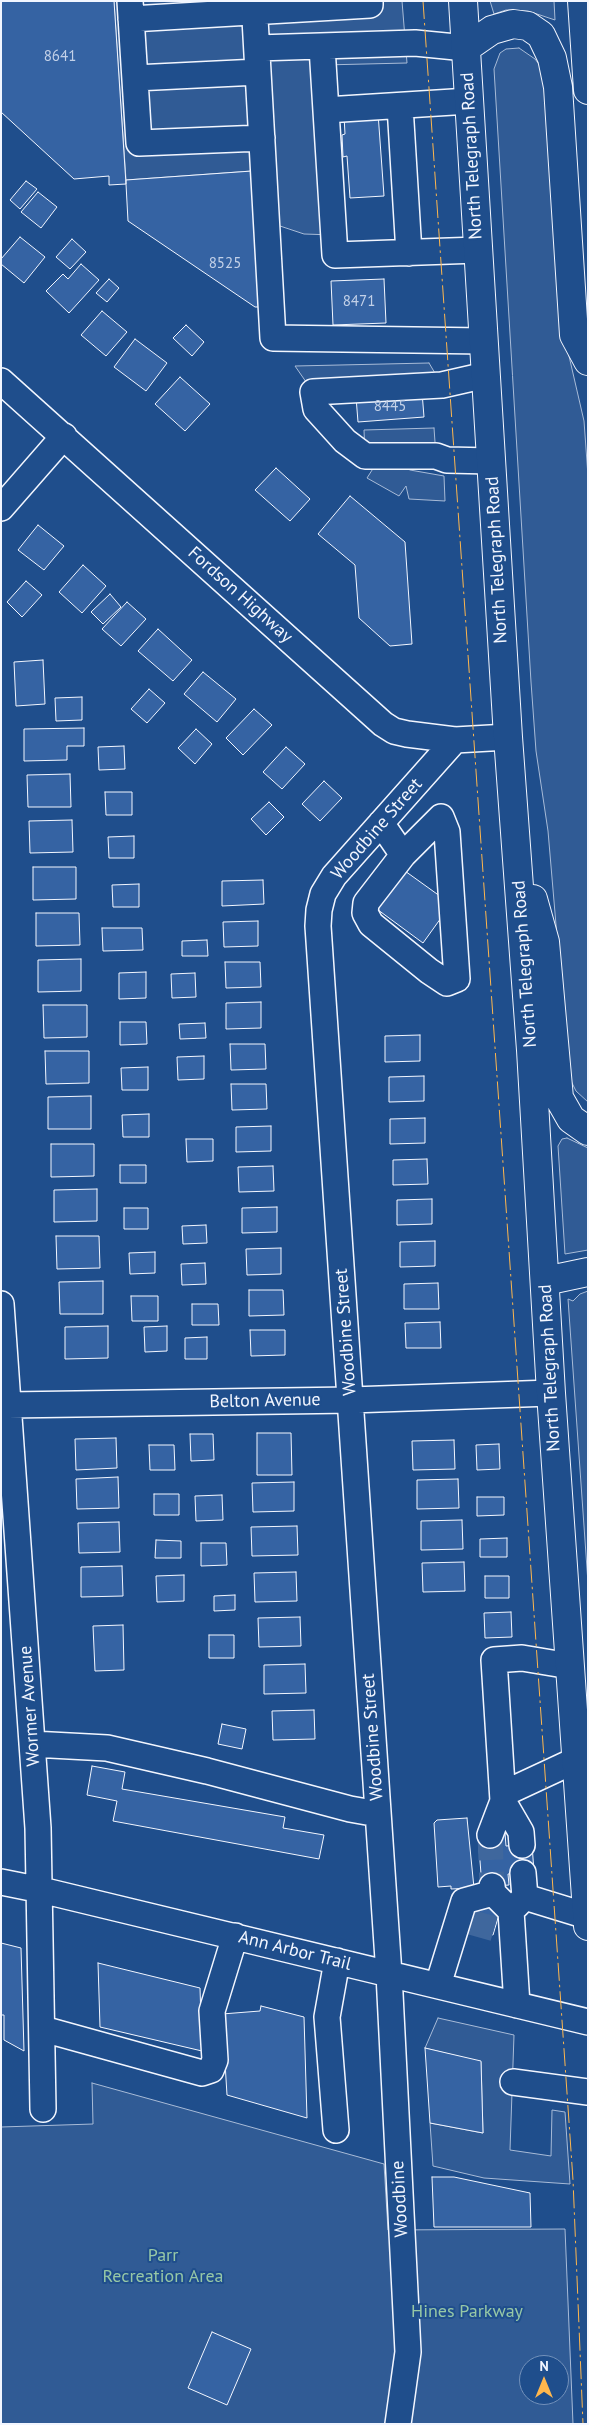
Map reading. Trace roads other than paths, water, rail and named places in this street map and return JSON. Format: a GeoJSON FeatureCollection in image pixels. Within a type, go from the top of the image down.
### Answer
{"type":"FeatureCollection","features":[{"type":"Feature","properties":{"kind":"main road","name":"North Telegraph Road"},"geometry":{"type":"LineString","coordinates":[[463,1],[508,737],[517,842],[551,1393],[587,1921]]}},
{"type":"Feature","properties":{"kind":"main road"},"geometry":{"type":"LineString","coordinates":[[582,1],[586,37],[588,90]]}},
{"type":"Feature","properties":{"kind":"main road"},"geometry":{"type":"LineString","coordinates":[[466,48],[492,30],[513,24],[528,26],[541,35],[552,58],[558,87],[574,335],[588,361]]}},
{"type":"Feature","properties":{"kind":"main road"},"geometry":{"type":"LineString","coordinates":[[517,842],[544,942],[559,1098],[571,1118],[588,1131]]}},
{"type":"Feature","properties":{"kind":"main road"},"geometry":{"type":"LineString","coordinates":[[545,1281],[588,1272]]}},
{"type":"Feature","properties":{"kind":"street"},"geometry":{"type":"LineString","coordinates":[[262,138],[139,143],[131,10],[370,5],[370,1]]}},
{"type":"Feature","properties":{"kind":"street"},"geometry":{"type":"LineString","coordinates":[[254,7],[273,338],[484,341]]}},
{"type":"Feature","properties":{"kind":"street"},"geometry":{"type":"LineString","coordinates":[[135,78],[257,60],[322,47],[415,43],[466,48]]}},
{"type":"Feature","properties":{"kind":"street"},"geometry":{"type":"LineString","coordinates":[[322,47],[336,255],[478,250]]}},
{"type":"Feature","properties":{"kind":"street"},"geometry":{"type":"LineString","coordinates":[[326,110],[469,101]]}},
{"type":"Feature","properties":{"kind":"street"},"geometry":{"type":"LineString","coordinates":[[391,107],[409,253]]}},
{"type":"Feature","properties":{"kind":"street"},"geometry":{"type":"LineString","coordinates":[[486,376],[442,385],[313,392],[316,409],[345,441],[365,456],[436,456],[447,460],[491,461]]}},
{"type":"Feature","properties":{"kind":"street","name":"Fordson Highway"},"geometry":{"type":"LineString","coordinates":[[1,381],[383,724],[394,731],[407,734],[455,740],[508,737]]}},
{"type":"Feature","properties":{"kind":"street"},"geometry":{"type":"LineString","coordinates":[[1,508],[64,436]]}},
{"type":"Feature","properties":{"kind":"street","name":"Woodbine Street"},"geometry":{"type":"LineString","coordinates":[[389,1974],[318,918],[323,894],[334,876],[455,740]]}},
{"type":"Feature","properties":{"kind":"street"},"geometry":{"type":"LineString","coordinates":[[441,817],[447,832],[457,979],[447,983],[429,971],[371,924],[365,913],[366,903],[403,855],[441,817]]}},
{"type":"Feature","properties":{"kind":"street"},"geometry":{"type":"LineString","coordinates":[[381,823],[403,855]]}},
{"type":"Feature","properties":{"kind":"street","name":"Wormer Avenue"},"geometry":{"type":"LineString","coordinates":[[1,1304],[41,1890],[43,2109]]}},
{"type":"Feature","properties":{"kind":"street","name":"Belton Avenue"},"geometry":{"type":"LineString","coordinates":[[8,1405],[351,1400],[551,1393]]}},
{"type":"Feature","properties":{"kind":"street"},"geometry":{"type":"LineString","coordinates":[[490,1835],[503,1798],[494,1660],[522,1658],[570,1666]]}},
{"type":"Feature","properties":{"kind":"street"},"geometry":{"type":"LineString","coordinates":[[32,1744],[107,1748],[207,1771],[350,1809],[378,1814]]}},
{"type":"Feature","properties":{"kind":"street"},"geometry":{"type":"LineString","coordinates":[[503,1798],[576,1760]]}},
{"type":"Feature","properties":{"kind":"street"},"geometry":{"type":"LineString","coordinates":[[503,1798],[521,1832],[522,1845]]}},
{"type":"Feature","properties":{"kind":"street","name":"Ann Arbor Trail"},"geometry":{"type":"LineString","coordinates":[[1,1882],[235,1936],[588,2022]]}},
{"type":"Feature","properties":{"kind":"street"},"geometry":{"type":"LineString","coordinates":[[438,1986],[464,1920],[464,1901],[492,1890],[513,1909],[587,1921]]}},
{"type":"Feature","properties":{"kind":"street"},"geometry":{"type":"LineString","coordinates":[[513,1909],[517,2005]]}},
{"type":"Feature","properties":{"kind":"street"},"geometry":{"type":"LineString","coordinates":[[42,2028],[202,2073],[211,2070],[215,2060],[212,2011],[235,1936]]}},
{"type":"Feature","properties":{"kind":"street"},"geometry":{"type":"LineString","coordinates":[[336,2130],[327,2016],[337,1961]]}},
{"type":"Feature","properties":{"kind":"street","name":"Woodbine"},"geometry":{"type":"LineString","coordinates":[[389,1974],[408,2352],[398,2424]]}},
{"type":"Feature","properties":{"kind":"street"},"geometry":{"type":"LineString","coordinates":[[513,2082],[552,2098],[588,2092]]}},
{"type":"Feature","properties":{"kind":"tunnel"},"geometry":{"type":"LineString","coordinates":[[490,1835],[492,1886]]}},
{"type":"Feature","properties":{"kind":"tunnel"},"geometry":{"type":"LineString","coordinates":[[470,1922],[495,1929]]}},
{"type":"Feature","properties":{"kind":"park label","name":"Parr Recreation Area"},"geometry":{"type":"Point","coordinates":[163,2266]}},
{"type":"Feature","properties":{"kind":"park label","name":"Hines Parkway"},"geometry":{"type":"Point","coordinates":[467,2312]}}]}
